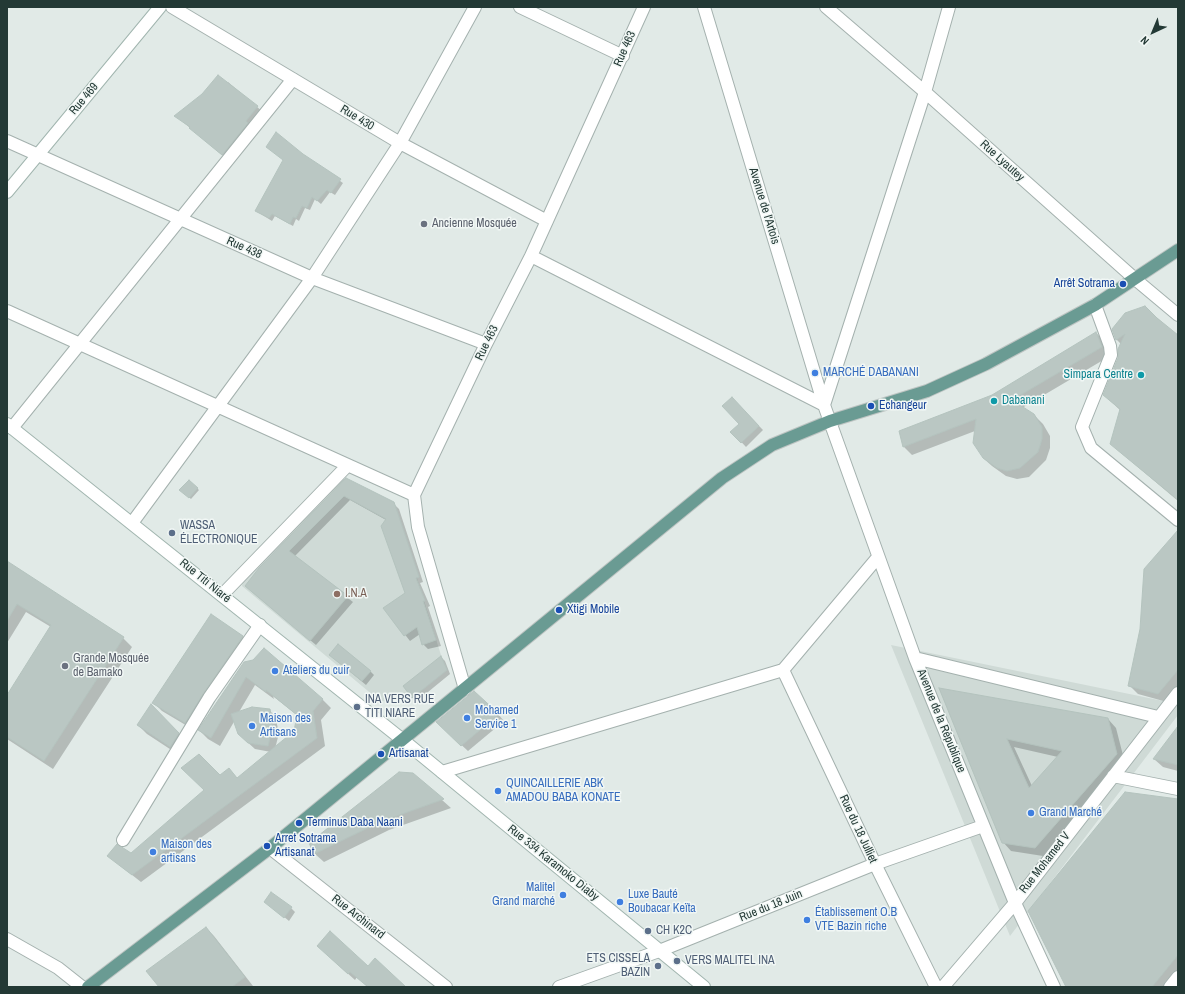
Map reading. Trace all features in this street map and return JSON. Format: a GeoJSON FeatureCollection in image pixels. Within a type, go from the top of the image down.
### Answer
{"type":"FeatureCollection","features":[{"type":"Feature","properties":{"kind":"main road"},"geometry":{"type":"LineString","coordinates":[[88,987],[270,848],[722,478],[772,445],[830,420],[927,391],[986,364],[1095,305],[1135,280],[1178,250]]}},
{"type":"Feature","properties":{"kind":"street","name":"Rue 469"},"geometry":{"type":"LineString","coordinates":[[7,192],[160,7]]}},
{"type":"Feature","properties":{"kind":"street","name":"Rue 430"},"geometry":{"type":"LineString","coordinates":[[172,7],[400,143],[547,221]]}},
{"type":"Feature","properties":{"kind":"street"},"geometry":{"type":"LineString","coordinates":[[132,523],[312,278],[400,143],[475,7]]}},
{"type":"Feature","properties":{"kind":"street"},"geometry":{"type":"LineString","coordinates":[[520,7],[623,56]]}},
{"type":"Feature","properties":{"kind":"street","name":"Rue 463"},"geometry":{"type":"LineString","coordinates":[[414,495],[486,344],[531,256],[644,7]]}},
{"type":"Feature","properties":{"kind":"street","name":"Avenue de l'Artois"},"geometry":{"type":"LineString","coordinates":[[704,7],[824,405],[830,420]]}},
{"type":"Feature","properties":{"kind":"street","name":"Rue Lyautey"},"geometry":{"type":"LineString","coordinates":[[826,7],[925,92],[1135,280],[1178,315]]}},
{"type":"Feature","properties":{"kind":"street"},"geometry":{"type":"LineString","coordinates":[[531,256],[824,405],[925,92],[949,7]]}},
{"type":"Feature","properties":{"kind":"street"},"geometry":{"type":"LineString","coordinates":[[10,426],[80,343],[293,79]]}},
{"type":"Feature","properties":{"kind":"street","name":"Rue 438"},"geometry":{"type":"LineString","coordinates":[[7,141],[312,278],[486,344]]}},
{"type":"Feature","properties":{"kind":"street"},"geometry":{"type":"LineString","coordinates":[[1095,305],[1110,346],[1110,356],[1082,427],[1090,448],[1178,520]]}},
{"type":"Feature","properties":{"kind":"street"},"geometry":{"type":"LineString","coordinates":[[7,311],[414,495],[418,527],[465,689]]}},
{"type":"Feature","properties":{"kind":"street","name":"Avenue de la République"},"geometry":{"type":"LineString","coordinates":[[830,420],[915,658],[1015,903],[1054,987]]}},
{"type":"Feature","properties":{"kind":"street","name":"Rue Titi Niaré"},"geometry":{"type":"LineString","coordinates":[[10,426],[402,740]]}},
{"type":"Feature","properties":{"kind":"street"},"geometry":{"type":"LineString","coordinates":[[222,595],[348,465]]}},
{"type":"Feature","properties":{"kind":"street"},"geometry":{"type":"LineString","coordinates":[[442,772],[783,670],[878,557]]}},
{"type":"Feature","properties":{"kind":"street"},"geometry":{"type":"LineString","coordinates":[[123,840],[208,698],[260,625]]}},
{"type":"Feature","properties":{"kind":"street"},"geometry":{"type":"LineString","coordinates":[[915,658],[1158,717]]}},
{"type":"Feature","properties":{"kind":"street","name":"Rue du 18 Julliet"},"geometry":{"type":"LineString","coordinates":[[783,670],[875,864],[936,987]]}},
{"type":"Feature","properties":{"kind":"street","name":"Rue Mohamed V"},"geometry":{"type":"LineString","coordinates":[[943,987],[1015,903],[1178,693]]}},
{"type":"Feature","properties":{"kind":"street","name":"Rue 334 Karamoko Diaby"},"geometry":{"type":"LineString","coordinates":[[402,740],[704,987]]}},
{"type":"Feature","properties":{"kind":"street"},"geometry":{"type":"LineString","coordinates":[[1113,776],[1178,789]]}},
{"type":"Feature","properties":{"kind":"street","name":"Rue du 18 Juin"},"geometry":{"type":"LineString","coordinates":[[559,987],[659,950],[875,864],[983,826]]}},
{"type":"Feature","properties":{"kind":"street","name":"Rue Archinard"},"geometry":{"type":"LineString","coordinates":[[270,848],[446,987]]}},
{"type":"Feature","properties":{"kind":"street"},"geometry":{"type":"LineString","coordinates":[[7,939],[58,968],[82,987]]}},
{"type":"Feature","properties":{"kind":"street"},"geometry":{"type":"LineString","coordinates":[[1170,987],[1178,977]]}},
{"type":"Feature","properties":{"kind":"shaded area","name":"I.N.A"},"geometry":{"type":"Polygon","coordinates":[[[342,478],[394,504],[445,668],[442,673],[412,698],[403,702],[380,701],[242,586],[243,579],[342,478]]]}},
{"type":"Feature","properties":{"kind":"shaded area","name":"Grand Marché"},"geometry":{"type":"Polygon","coordinates":[[[891,645],[1178,704],[1178,715],[1010,936],[891,645]]]}},
{"type":"Feature","properties":{"kind":"building"},"geometry":{"type":"Polygon","coordinates":[[[218,75],[258,106],[246,121],[248,123],[222,155],[189,128],[190,127],[174,116],[202,94],[218,75]]]}},
{"type":"Feature","properties":{"kind":"building"},"geometry":{"type":"Polygon","coordinates":[[[276,132],[303,154],[341,179],[331,193],[327,190],[317,201],[312,197],[307,208],[302,206],[296,218],[293,217],[290,224],[272,214],[269,218],[255,211],[283,160],[266,147],[276,132]]]}},
{"type":"Feature","properties":{"kind":"building","name":"Simpara Centre"},"geometry":{"type":"Polygon","coordinates":[[[1145,306],[1178,335],[1178,500],[1110,444],[1120,409],[1103,395],[1118,358],[1118,349],[1125,334],[1116,340],[1112,329],[1125,313],[1145,306]]]}},
{"type":"Feature","properties":{"kind":"building","name":"Dabanani"},"geometry":{"type":"Polygon","coordinates":[[[1096,332],[1102,347],[1012,400],[1034,414],[1042,427],[1042,439],[1038,452],[1020,468],[1007,471],[997,468],[983,458],[973,443],[976,419],[903,447],[899,431],[992,395],[1096,332]]]}},
{"type":"Feature","properties":{"kind":"building"},"geometry":{"type":"Polygon","coordinates":[[[732,397],[759,426],[741,443],[730,432],[739,424],[722,406],[732,397]]]}},
{"type":"Feature","properties":{"kind":"building"},"geometry":{"type":"Polygon","coordinates":[[[346,478],[394,502],[419,577],[416,578],[425,601],[423,601],[436,640],[422,645],[417,627],[404,636],[383,608],[405,593],[381,526],[386,519],[344,496],[289,551],[348,596],[310,641],[245,586],[259,568],[346,478]]]}},
{"type":"Feature","properties":{"kind":"building"},"geometry":{"type":"Polygon","coordinates":[[[189,480],[198,488],[189,498],[179,490],[189,480]]]}},
{"type":"Feature","properties":{"kind":"building"},"geometry":{"type":"Polygon","coordinates":[[[1178,530],[1178,670],[1158,694],[1128,686],[1140,629],[1144,569],[1178,530]]]}},
{"type":"Feature","properties":{"kind":"building","name":"Grande Mosquée de Bamako"},"geometry":{"type":"Polygon","coordinates":[[[7,561],[124,637],[44,761],[7,737],[7,695],[51,625],[17,604],[7,621],[7,561]]]}},
{"type":"Feature","properties":{"kind":"building"},"geometry":{"type":"Polygon","coordinates":[[[211,614],[243,636],[185,723],[152,703],[211,614]]]}},
{"type":"Feature","properties":{"kind":"building"},"geometry":{"type":"Polygon","coordinates":[[[338,644],[371,671],[362,681],[329,655],[338,644]]]}},
{"type":"Feature","properties":{"kind":"building"},"geometry":{"type":"Polygon","coordinates":[[[264,648],[323,699],[313,711],[317,738],[132,875],[107,856],[117,844],[131,853],[204,790],[181,768],[199,754],[220,775],[229,768],[237,778],[294,731],[297,715],[266,690],[266,692],[246,677],[211,738],[198,730],[244,662],[253,660],[264,648]]]}},
{"type":"Feature","properties":{"kind":"building"},"geometry":{"type":"Polygon","coordinates":[[[441,656],[447,670],[412,698],[403,686],[441,656]]]}},
{"type":"Feature","properties":{"kind":"building"},"geometry":{"type":"Polygon","coordinates":[[[939,688],[1108,718],[1117,754],[1035,848],[1002,843],[939,688]],[[1007,739],[1029,788],[1062,751],[1007,739]]]}},
{"type":"Feature","properties":{"kind":"building","name":"Mohamed Service 1"},"geometry":{"type":"Polygon","coordinates":[[[474,691],[499,714],[461,746],[436,722],[474,691]]]}},
{"type":"Feature","properties":{"kind":"building"},"geometry":{"type":"Polygon","coordinates":[[[151,704],[179,733],[170,747],[137,725],[151,704]]]}},
{"type":"Feature","properties":{"kind":"building"},"geometry":{"type":"Polygon","coordinates":[[[252,707],[270,709],[273,726],[268,746],[248,743],[238,734],[231,714],[252,707]]]}},
{"type":"Feature","properties":{"kind":"building"},"geometry":{"type":"Polygon","coordinates":[[[1178,726],[1178,765],[1153,759],[1178,726]]]}},
{"type":"Feature","properties":{"kind":"building"},"geometry":{"type":"Polygon","coordinates":[[[399,772],[413,773],[444,799],[380,822],[314,854],[309,843],[399,772]]]}},
{"type":"Feature","properties":{"kind":"building"},"geometry":{"type":"Polygon","coordinates":[[[1125,792],[1178,799],[1178,955],[1152,987],[1066,987],[1028,911],[1125,792]]]}},
{"type":"Feature","properties":{"kind":"building"},"geometry":{"type":"Polygon","coordinates":[[[271,892],[292,907],[284,918],[264,902],[271,892]]]}},
{"type":"Feature","properties":{"kind":"building"},"geometry":{"type":"Polygon","coordinates":[[[206,927],[245,977],[232,987],[159,987],[146,971],[206,927]]]}},
{"type":"Feature","properties":{"kind":"building"},"geometry":{"type":"Polygon","coordinates":[[[330,931],[368,966],[375,958],[406,987],[368,987],[350,972],[348,974],[317,946],[330,931]]]}},
{"type":"Feature","properties":{"kind":"place","name":"Ancienne Mosquée"},"geometry":{"type":"Point","coordinates":[424,224]}},
{"type":"Feature","properties":{"kind":"place","name":"Arrêt Sotrama"},"geometry":{"type":"Point","coordinates":[1123,284]}},
{"type":"Feature","properties":{"kind":"place","name":"MARCHÉ DABANANI"},"geometry":{"type":"Point","coordinates":[815,373]}},
{"type":"Feature","properties":{"kind":"place","name":"Simpara Centre"},"geometry":{"type":"Point","coordinates":[1141,375]}},
{"type":"Feature","properties":{"kind":"place","name":"Dabanani"},"geometry":{"type":"Point","coordinates":[994,401]}},
{"type":"Feature","properties":{"kind":"place","name":"Echangeur"},"geometry":{"type":"Point","coordinates":[871,406]}},
{"type":"Feature","properties":{"kind":"place","name":"WASSA ÉLECTRONIQUE"},"geometry":{"type":"Point","coordinates":[172,533]}},
{"type":"Feature","properties":{"kind":"place","name":"I.N.A"},"geometry":{"type":"Point","coordinates":[337,594]}},
{"type":"Feature","properties":{"kind":"place","name":"Xtigi Mobile"},"geometry":{"type":"Point","coordinates":[559,610]}},
{"type":"Feature","properties":{"kind":"place","name":"Grande Mosquée de Bamako"},"geometry":{"type":"Point","coordinates":[65,666]}},
{"type":"Feature","properties":{"kind":"place","name":"Ateliers du cuir"},"geometry":{"type":"Point","coordinates":[275,671]}},
{"type":"Feature","properties":{"kind":"place","name":"INA VERS RUE TITI NIARE"},"geometry":{"type":"Point","coordinates":[357,707]}},
{"type":"Feature","properties":{"kind":"place","name":"Mohamed Service 1"},"geometry":{"type":"Point","coordinates":[467,718]}},
{"type":"Feature","properties":{"kind":"place","name":"Maison des Artisans"},"geometry":{"type":"Point","coordinates":[252,726]}},
{"type":"Feature","properties":{"kind":"place","name":"Artisanat"},"geometry":{"type":"Point","coordinates":[381,754]}},
{"type":"Feature","properties":{"kind":"place","name":"QUINCAILLERIE ABK AMADOU BABA KONATE"},"geometry":{"type":"Point","coordinates":[498,791]}},
{"type":"Feature","properties":{"kind":"place","name":"Grand Marché"},"geometry":{"type":"Point","coordinates":[1031,813]}},
{"type":"Feature","properties":{"kind":"place","name":"Terminus Daba Naani"},"geometry":{"type":"Point","coordinates":[299,823]}},
{"type":"Feature","properties":{"kind":"place","name":"Arret Sotrama Artisanat"},"geometry":{"type":"Point","coordinates":[267,846]}},
{"type":"Feature","properties":{"kind":"place","name":"Maison des artisans"},"geometry":{"type":"Point","coordinates":[153,852]}},
{"type":"Feature","properties":{"kind":"place","name":"Malitel Grand marché"},"geometry":{"type":"Point","coordinates":[563,895]}},
{"type":"Feature","properties":{"kind":"place","name":"Luxe Bauté Boubacar Keïta"},"geometry":{"type":"Point","coordinates":[620,902]}},
{"type":"Feature","properties":{"kind":"place","name":"Établissement O.B VTE Bazin riche"},"geometry":{"type":"Point","coordinates":[807,920]}},
{"type":"Feature","properties":{"kind":"place","name":"CH K2C"},"geometry":{"type":"Point","coordinates":[648,931]}},
{"type":"Feature","properties":{"kind":"place","name":"VERS MALITEL INA"},"geometry":{"type":"Point","coordinates":[677,961]}},
{"type":"Feature","properties":{"kind":"place","name":"ETS CISSELA BAZIN"},"geometry":{"type":"Point","coordinates":[658,966]}}]}
